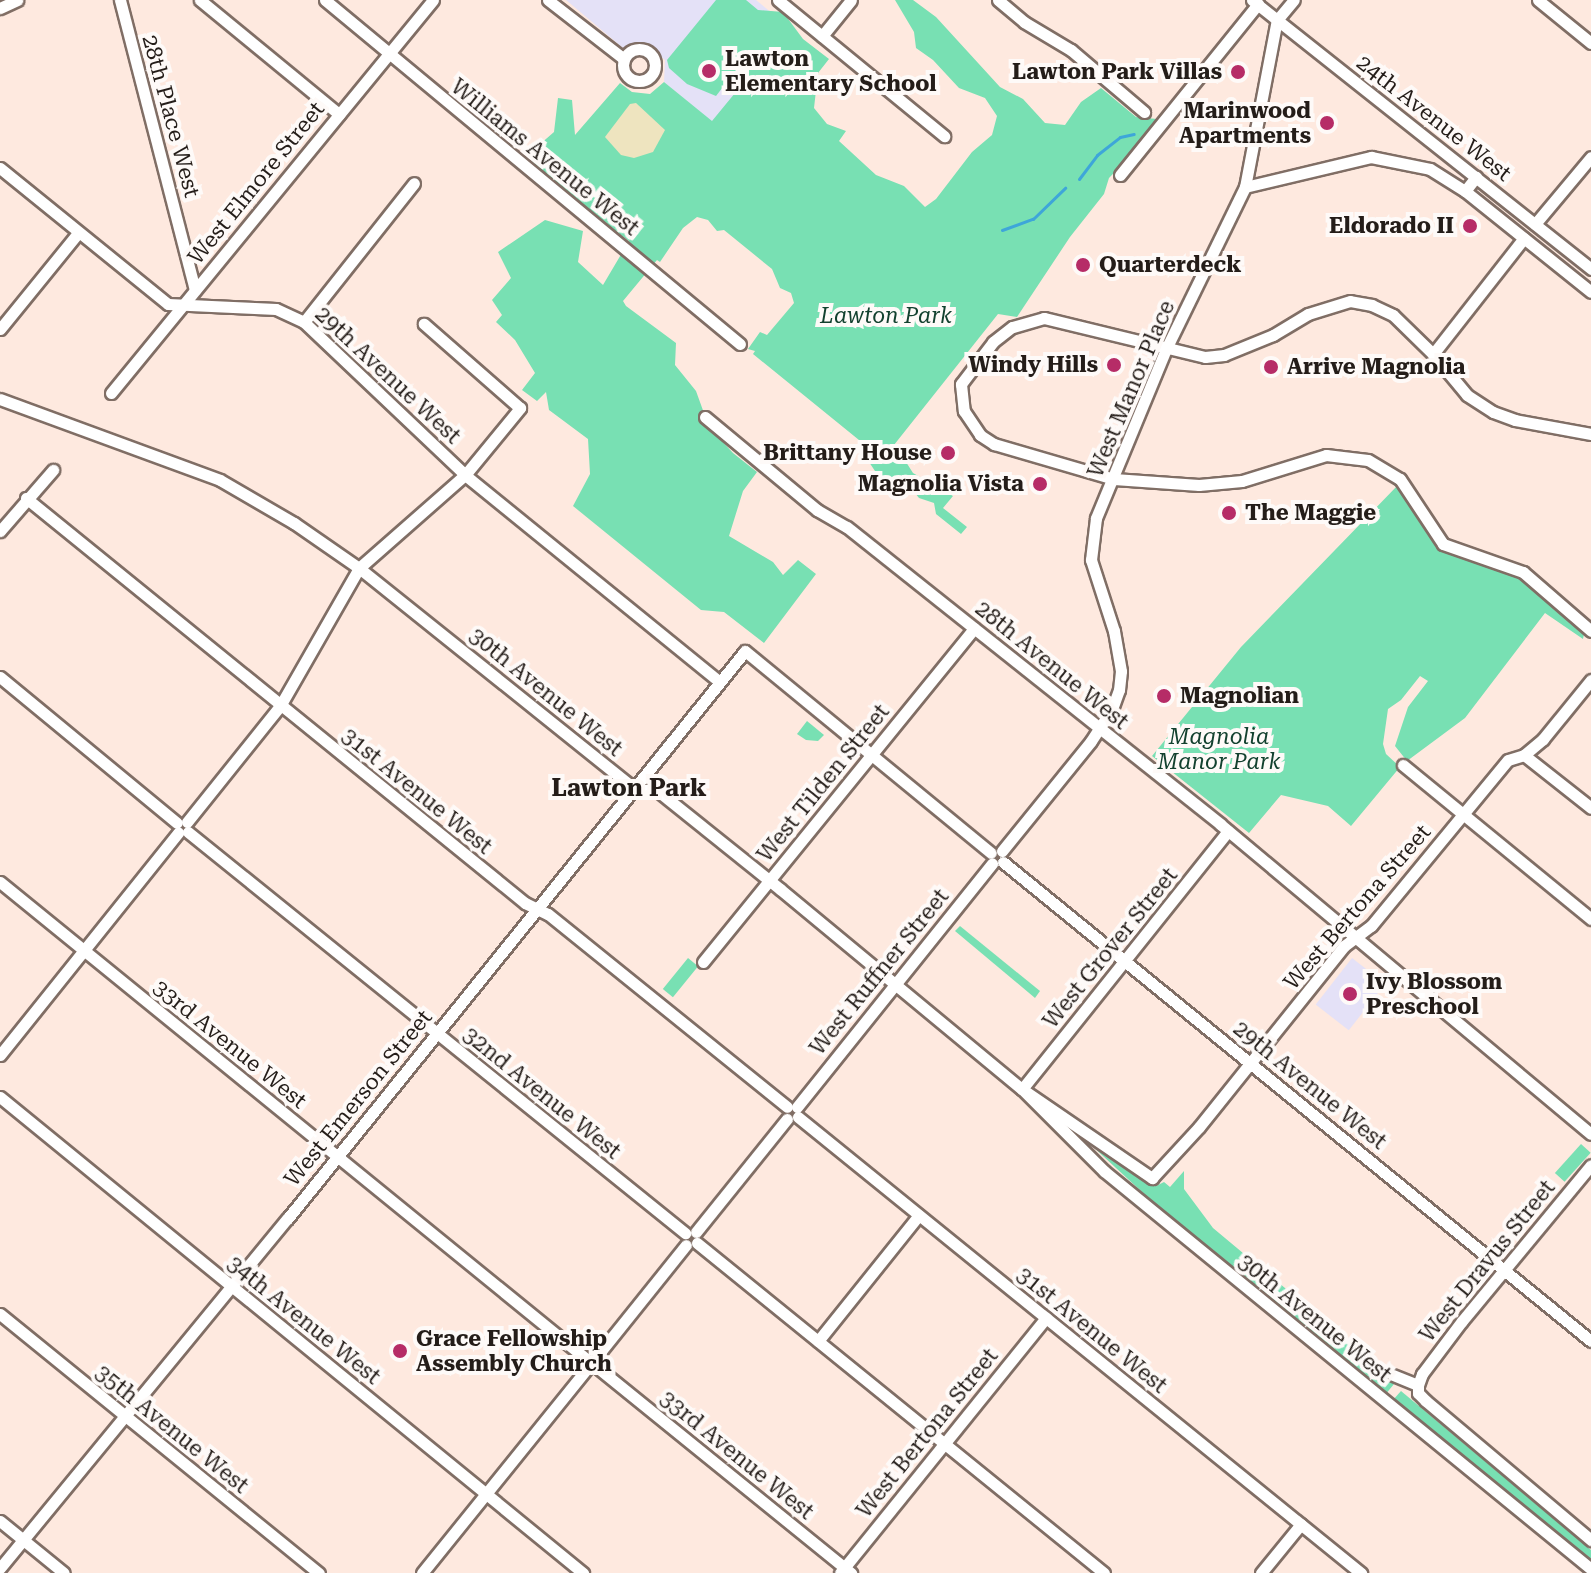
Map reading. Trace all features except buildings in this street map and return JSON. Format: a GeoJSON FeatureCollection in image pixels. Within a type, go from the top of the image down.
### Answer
{"type":"FeatureCollection","features":[{"type":"Feature","properties":{"kind":"street"},"geometry":{"type":"LineString","coordinates":[[1,5],[17,0]]}},
{"type":"Feature","properties":{"kind":"street","name":"28th Place West"},"geometry":{"type":"LineString","coordinates":[[120,0],[195,289]]}},
{"type":"Feature","properties":{"kind":"street"},"geometry":{"type":"LineString","coordinates":[[200,0],[339,114]]}},
{"type":"Feature","properties":{"kind":"street","name":"Williams Avenue West"},"geometry":{"type":"LineString","coordinates":[[325,0],[740,344]]}},
{"type":"Feature","properties":{"kind":"street","name":"West Elmore Street"},"geometry":{"type":"LineString","coordinates":[[111,393],[433,0]]}},
{"type":"Feature","properties":{"kind":"street"},"geometry":{"type":"LineString","coordinates":[[548,0],[624,59]]}},
{"type":"Feature","properties":{"kind":"street"},"geometry":{"type":"LineString","coordinates":[[778,0],[944,136]]}},
{"type":"Feature","properties":{"kind":"street"},"geometry":{"type":"LineString","coordinates":[[822,36],[851,0]]}},
{"type":"Feature","properties":{"kind":"street"},"geometry":{"type":"LineString","coordinates":[[998,0],[1024,22],[1071,50],[1144,112]]}},
{"type":"Feature","properties":{"kind":"street"},"geometry":{"type":"LineString","coordinates":[[1277,20],[1294,0]]}},
{"type":"Feature","properties":{"kind":"street"},"geometry":{"type":"LineString","coordinates":[[1538,0],[1591,43]]}},
{"type":"Feature","properties":{"kind":"street"},"geometry":{"type":"LineString","coordinates":[[1120,175],[1255,2]]}},
{"type":"Feature","properties":{"kind":"street","name":"24th Avenue West"},"geometry":{"type":"LineString","coordinates":[[1255,2],[1591,269]]}},
{"type":"Feature","properties":{"kind":"street","name":"West Manor Place"},"geometry":{"type":"LineString","coordinates":[[1099,728],[1112,709],[1121,671],[1114,631],[1093,575],[1090,542],[1096,518],[1166,349],[1245,187],[1277,20]]}},
{"type":"Feature","properties":{"kind":"street","name":"24th Avenue West"},"geometry":{"type":"LineString","coordinates":[[1245,187],[1371,157],[1430,169],[1465,191],[1591,292]]}},
{"type":"Feature","properties":{"kind":"street"},"geometry":{"type":"LineString","coordinates":[[1535,224],[1591,157]]}},
{"type":"Feature","properties":{"kind":"street","name":"29th Avenue West"},"geometry":{"type":"LineString","coordinates":[[0,168],[168,304],[276,309],[304,322],[465,475],[720,682]]}},
{"type":"Feature","properties":{"kind":"street"},"geometry":{"type":"LineString","coordinates":[[1465,191],[1476,177]]}},
{"type":"Feature","properties":{"kind":"street"},"geometry":{"type":"LineString","coordinates":[[304,322],[414,183]]}},
{"type":"Feature","properties":{"kind":"street"},"geometry":{"type":"LineString","coordinates":[[0,329],[78,233]]}},
{"type":"Feature","properties":{"kind":"street"},"geometry":{"type":"LineString","coordinates":[[1433,354],[1524,238]]}},
{"type":"Feature","properties":{"kind":"street"},"geometry":{"type":"LineString","coordinates":[[1591,434],[1515,420],[1493,412],[1467,395],[1433,354],[1393,315],[1372,305],[1350,301],[1308,314],[1273,335],[1224,355],[1205,357],[1044,318],[1026,322],[993,342],[961,384],[964,411],[980,435],[994,444],[1114,479],[1199,485],[1242,481],[1326,455],[1368,460],[1400,479],[1443,544],[1523,572],[1591,631]]}},
{"type":"Feature","properties":{"kind":"street"},"geometry":{"type":"LineString","coordinates":[[0,1055],[280,706],[359,568],[465,475],[520,408],[424,324]]}},
{"type":"Feature","properties":{"kind":"street","name":"30th Avenue West"},"geometry":{"type":"LineString","coordinates":[[0,399],[220,480],[294,523],[359,568],[634,788],[659,792],[1022,1089],[1152,1178],[1162,1172]]}},
{"type":"Feature","properties":{"kind":"street","name":"28th Avenue West"},"geometry":{"type":"LineString","coordinates":[[705,417],[817,510],[847,527],[1228,831],[1591,1134]]}},
{"type":"Feature","properties":{"kind":"street"},"geometry":{"type":"LineString","coordinates":[[0,531],[53,470]]}},
{"type":"Feature","properties":{"kind":"street","name":"31st Avenue West"},"geometry":{"type":"LineString","coordinates":[[26,498],[280,706],[536,909],[548,914],[1361,1573]]}},
{"type":"Feature","properties":{"kind":"street","name":"West Tilden Street"},"geometry":{"type":"LineString","coordinates":[[703,962],[974,628]]}},
{"type":"Feature","properties":{"kind":"street","name":"29th Avenue West"},"geometry":{"type":"LineString","coordinates":[[745,651],[1591,1341]]}},
{"type":"Feature","properties":{"kind":"street","name":"West Emerson Street"},"geometry":{"type":"LineString","coordinates":[[0,1568],[125,1418],[745,651]]}},
{"type":"Feature","properties":{"kind":"street","name":"32nd Avenue West"},"geometry":{"type":"LineString","coordinates":[[0,677],[1104,1573]]}},
{"type":"Feature","properties":{"kind":"street","name":"West Bertona Street"},"geometry":{"type":"LineString","coordinates":[[1162,1172],[1355,937],[1371,926],[1508,760],[1524,755],[1543,739],[1591,680]]}},
{"type":"Feature","properties":{"kind":"street","name":"West Ruffner Street"},"geometry":{"type":"LineString","coordinates":[[422,1573],[1099,728]]}},
{"type":"Feature","properties":{"kind":"street"},"geometry":{"type":"LineString","coordinates":[[1524,755],[1591,808]]}},
{"type":"Feature","properties":{"kind":"street"},"geometry":{"type":"LineString","coordinates":[[1403,765],[1591,919]]}},
{"type":"Feature","properties":{"kind":"street","name":"West Grover Street"},"geometry":{"type":"LineString","coordinates":[[1022,1089],[1228,831]]}},
{"type":"Feature","properties":{"kind":"street","name":"33rd Avenue West"},"geometry":{"type":"LineString","coordinates":[[0,882],[845,1571]]}},
{"type":"Feature","properties":{"kind":"street","name":"30th Avenue West"},"geometry":{"type":"LineString","coordinates":[[1022,1089],[1104,1171],[1591,1569]]}},
{"type":"Feature","properties":{"kind":"street","name":"34th Avenue West"},"geometry":{"type":"LineString","coordinates":[[0,1097],[583,1573]]}},
{"type":"Feature","properties":{"kind":"street","name":"West Dravus Street"},"geometry":{"type":"LineString","coordinates":[[1418,1385],[1422,1374],[1504,1269],[1591,1165]]}},
{"type":"Feature","properties":{"kind":"street"},"geometry":{"type":"LineString","coordinates":[[818,1341],[919,1215]]}},
{"type":"Feature","properties":{"kind":"street","name":"35th Avenue West"},"geometry":{"type":"LineString","coordinates":[[0,1314],[319,1573]]}},
{"type":"Feature","properties":{"kind":"street","name":"West Bertona Street"},"geometry":{"type":"LineString","coordinates":[[845,1571],[1046,1318]]}},
{"type":"Feature","properties":{"kind":"street","name":"30th Avenue West"},"geometry":{"type":"LineString","coordinates":[[1393,1375],[1401,1382],[1418,1385],[1418,1393],[1426,1401],[1591,1540]]}},
{"type":"Feature","properties":{"kind":"street"},"geometry":{"type":"LineString","coordinates":[[0,1521],[64,1573]]}},
{"type":"Feature","properties":{"kind":"street"},"geometry":{"type":"LineString","coordinates":[[1261,1573],[1301,1524]]}},
{"type":"Feature","properties":{"kind":"shaded area","name":"Lawton Elementary School"},"geometry":{"type":"Polygon","coordinates":[[[566,0],[756,0],[789,27],[712,122],[664,82],[665,60],[645,43],[623,48],[566,0]]]}},
{"type":"Feature","properties":{"kind":"shaded area","name":"Ivy Blossom Preschool"},"geometry":{"type":"Polygon","coordinates":[[[1352,958],[1385,984],[1349,1030],[1316,1004],[1352,958]]]}},
{"type":"Feature","properties":{"kind":"green space","name":"Lawton Park"},"geometry":{"type":"Polygon","coordinates":[[[716,0],[746,0],[758,10],[783,12],[803,39],[829,59],[818,73],[814,108],[827,124],[846,131],[839,141],[876,175],[904,186],[925,207],[936,199],[972,152],[992,135],[997,116],[985,98],[959,88],[933,60],[916,48],[914,32],[895,0],[913,0],[936,17],[1000,87],[1023,99],[1045,123],[1065,125],[1081,102],[1101,88],[1136,117],[1157,119],[1142,144],[1109,178],[1104,194],[1070,237],[1017,317],[998,314],[890,450],[906,462],[913,473],[953,496],[943,508],[967,527],[961,534],[936,514],[934,503],[919,498],[911,488],[898,500],[888,483],[885,488],[877,489],[873,485],[875,471],[863,453],[866,450],[873,456],[875,453],[753,354],[755,351],[748,349],[760,332],[767,335],[794,303],[791,293],[780,288],[772,269],[724,230],[717,231],[708,220],[697,217],[683,228],[660,262],[657,260],[623,301],[676,343],[675,365],[696,391],[709,427],[733,453],[757,472],[743,491],[729,536],[773,562],[783,575],[798,560],[816,574],[764,643],[724,612],[701,610],[573,506],[590,474],[588,439],[549,410],[546,392],[537,401],[522,390],[535,373],[515,340],[496,322],[502,315],[492,300],[511,278],[498,252],[545,220],[583,231],[578,262],[603,285],[629,241],[610,230],[592,211],[588,214],[577,199],[533,167],[531,152],[554,132],[558,98],[572,100],[575,135],[620,83],[632,92],[650,94],[664,82],[712,121],[749,76],[743,61],[716,96],[687,84],[669,68],[667,60],[716,0]]]}},
{"type":"Feature","properties":{"kind":"green space","name":"Magnolia Manor Park"},"geometry":{"type":"Polygon","coordinates":[[[1399,484],[1437,533],[1455,547],[1530,576],[1571,614],[1584,634],[1583,639],[1545,613],[1465,718],[1407,761],[1395,746],[1408,707],[1428,681],[1420,676],[1401,700],[1388,709],[1383,744],[1386,754],[1400,767],[1351,826],[1328,806],[1281,795],[1249,833],[1152,756],[1241,647],[1399,484]]]}},
{"type":"Feature","properties":{"kind":"green space"},"geometry":{"type":"Polygon","coordinates":[[[807,721],[824,735],[818,741],[806,740],[797,734],[807,721]]]}},
{"type":"Feature","properties":{"kind":"green space"},"geometry":{"type":"Polygon","coordinates":[[[960,926],[1040,991],[1035,998],[955,931],[960,926]]]}},
{"type":"Feature","properties":{"kind":"green space"},"geometry":{"type":"Polygon","coordinates":[[[688,958],[698,966],[673,997],[663,989],[688,958]]]}},
{"type":"Feature","properties":{"kind":"green space"},"geometry":{"type":"Polygon","coordinates":[[[1077,1132],[1156,1186],[1164,1182],[1170,1187],[1184,1171],[1184,1189],[1213,1228],[1388,1374],[1394,1384],[1385,1395],[1155,1204],[1077,1132]]]}},
{"type":"Feature","properties":{"kind":"green space"},"geometry":{"type":"Polygon","coordinates":[[[1581,1144],[1591,1153],[1565,1182],[1555,1173],[1581,1144]]]}},
{"type":"Feature","properties":{"kind":"green space"},"geometry":{"type":"Polygon","coordinates":[[[1401,1391],[1591,1550],[1591,1561],[1393,1400],[1401,1391]]]}},
{"type":"Feature","properties":{"kind":"sand"},"geometry":{"type":"Polygon","coordinates":[[[636,103],[665,130],[653,152],[634,158],[621,155],[605,137],[630,104],[636,103]]]}},
{"type":"Feature","properties":{"kind":"waterway"},"geometry":{"type":"LineString","coordinates":[[1079,179],[1097,155],[1120,137],[1134,134]]}},
{"type":"Feature","properties":{"kind":"waterway"},"geometry":{"type":"LineString","coordinates":[[1002,230],[1033,219],[1065,188]]}},
{"type":"Feature","properties":{"kind":"place","name":"Lawton Elementary School"},"geometry":{"type":"Point","coordinates":[709,71]}},
{"type":"Feature","properties":{"kind":"place","name":"Lawton Park Villas"},"geometry":{"type":"Point","coordinates":[1238,72]}},
{"type":"Feature","properties":{"kind":"place","name":"Marinwood Apartments"},"geometry":{"type":"Point","coordinates":[1327,123]}},
{"type":"Feature","properties":{"kind":"place","name":"Eldorado II"},"geometry":{"type":"Point","coordinates":[1470,226]}},
{"type":"Feature","properties":{"kind":"place","name":"Quarterdeck"},"geometry":{"type":"Point","coordinates":[1083,265]}},
{"type":"Feature","properties":{"kind":"place","name":"Windy Hills"},"geometry":{"type":"Point","coordinates":[1114,365]}},
{"type":"Feature","properties":{"kind":"place","name":"Arrive Magnolia"},"geometry":{"type":"Point","coordinates":[1271,367]}},
{"type":"Feature","properties":{"kind":"place","name":"Brittany House"},"geometry":{"type":"Point","coordinates":[948,453]}},
{"type":"Feature","properties":{"kind":"place","name":"Magnolia Vista"},"geometry":{"type":"Point","coordinates":[1040,484]}},
{"type":"Feature","properties":{"kind":"place","name":"The Maggie"},"geometry":{"type":"Point","coordinates":[1229,513]}},
{"type":"Feature","properties":{"kind":"place","name":"Magnolian"},"geometry":{"type":"Point","coordinates":[1164,696]}},
{"type":"Feature","properties":{"kind":"place","name":"Ivy Blossom Preschool"},"geometry":{"type":"Point","coordinates":[1350,994]}},
{"type":"Feature","properties":{"kind":"place","name":"Grace Fellowship Assembly Church"},"geometry":{"type":"Point","coordinates":[400,1351]}},
{"type":"Feature","properties":{"kind":"district","name":"Lawton Park"},"geometry":{"type":"Point","coordinates":[629,789]}}]}
